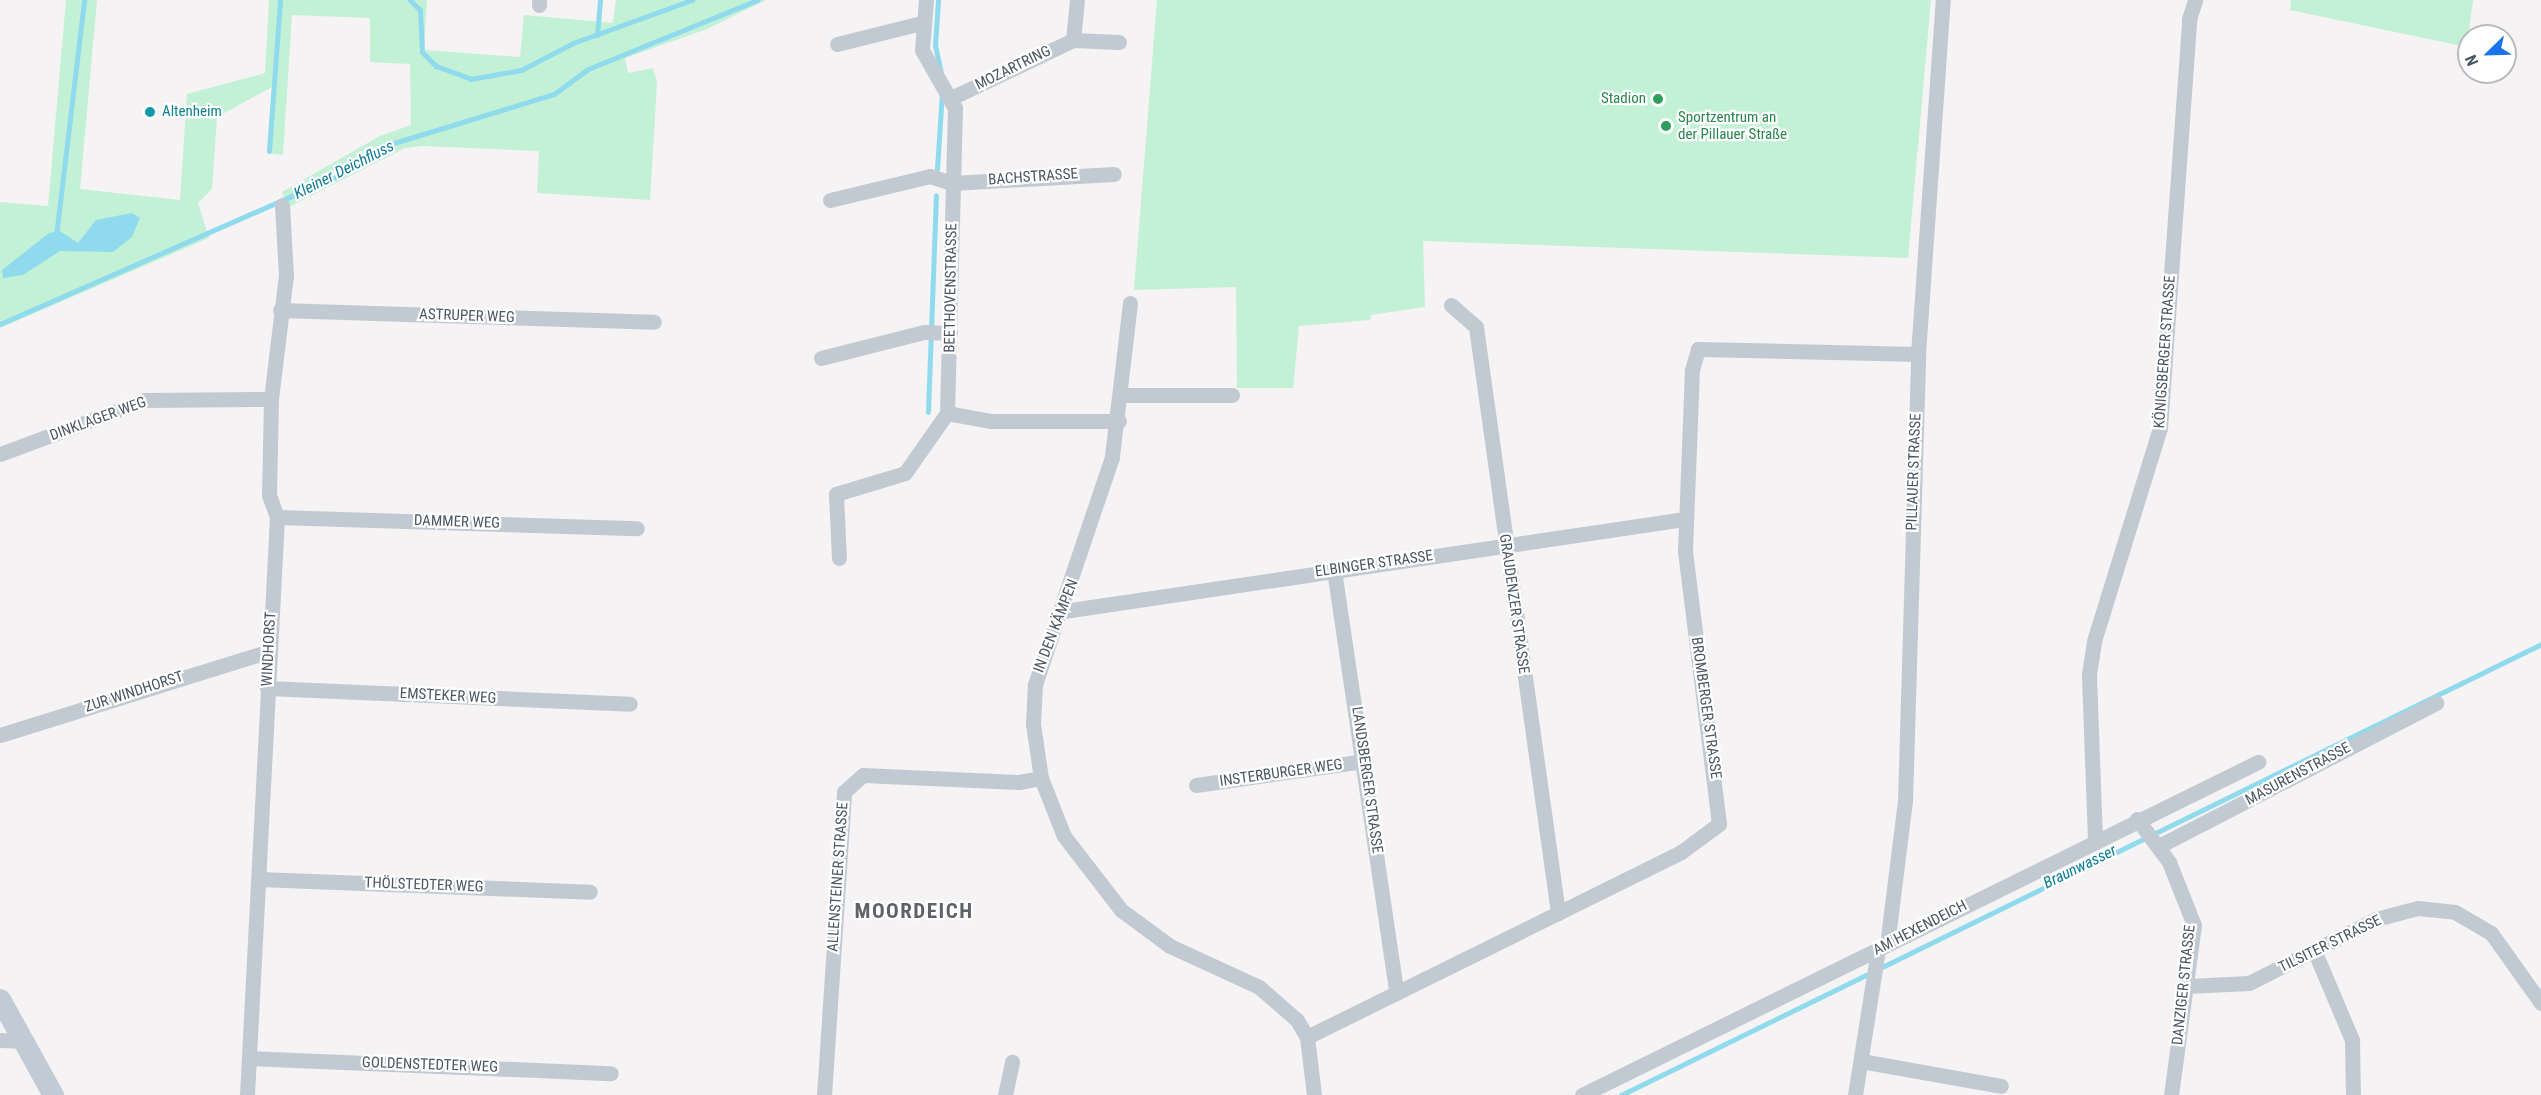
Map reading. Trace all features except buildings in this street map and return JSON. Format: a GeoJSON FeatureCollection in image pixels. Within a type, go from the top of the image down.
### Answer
{"type":"FeatureCollection","features":[{"type":"Feature","properties":{"kind":"main road"},"geometry":{"type":"LineString","coordinates":[[0,999],[26,1041],[53,1095]]}},
{"type":"Feature","properties":{"kind":"street"},"geometry":{"type":"LineString","coordinates":[[926,0],[919,40],[927,63],[950,93]]}},
{"type":"Feature","properties":{"kind":"street"},"geometry":{"type":"LineString","coordinates":[[1072,40],[1077,0]]}},
{"type":"Feature","properties":{"kind":"street","name":"PILLAUER STRASSE"},"geometry":{"type":"LineString","coordinates":[[1855,1095],[1905,801],[1918,354],[1943,0]]}},
{"type":"Feature","properties":{"kind":"street","name":"KÖNIGSBERGER STRASSE"},"geometry":{"type":"LineString","coordinates":[[2095,840],[2089,674],[2094,641],[2160,428],[2189,20],[2195,0]]}},
{"type":"Feature","properties":{"kind":"street"},"geometry":{"type":"LineString","coordinates":[[837,44],[921,23]]}},
{"type":"Feature","properties":{"kind":"street","name":"MOZARTRING"},"geometry":{"type":"LineString","coordinates":[[950,93],[1072,40],[1119,42]]}},
{"type":"Feature","properties":{"kind":"street","name":"BEETHOVENSTRASSE"},"geometry":{"type":"LineString","coordinates":[[947,413],[937,332],[952,183],[950,93]]}},
{"type":"Feature","properties":{"kind":"street","name":"BACHSTRASSE"},"geometry":{"type":"LineString","coordinates":[[830,200],[930,176],[952,183],[1114,174]]}},
{"type":"Feature","properties":{"kind":"street","name":"WINDHORST"},"geometry":{"type":"LineString","coordinates":[[247,1095],[277,517],[269,495],[271,399],[286,275],[282,205]]}},
{"type":"Feature","properties":{"kind":"street","name":"IN DEN KÄMPEN"},"geometry":{"type":"LineString","coordinates":[[1130,303],[1119,421],[1102,498],[1034,691],[1041,778],[1064,836],[1121,910],[1170,946],[1265,991],[1307,1037]]}},
{"type":"Feature","properties":{"kind":"street","name":"GRAUDENZER STRASSE"},"geometry":{"type":"LineString","coordinates":[[1451,305],[1476,327],[1558,914]]}},
{"type":"Feature","properties":{"kind":"street","name":"ASTRUPER WEG"},"geometry":{"type":"LineString","coordinates":[[280,310],[654,322]]}},
{"type":"Feature","properties":{"kind":"street"},"geometry":{"type":"LineString","coordinates":[[821,358],[937,332]]}},
{"type":"Feature","properties":{"kind":"street","name":"BROMBERGER STRASSE"},"geometry":{"type":"LineString","coordinates":[[1307,1037],[1708,838],[1719,824],[1685,519],[1692,363],[1698,349],[1918,354]]}},
{"type":"Feature","properties":{"kind":"street"},"geometry":{"type":"LineString","coordinates":[[1122,395],[1232,395]]}},
{"type":"Feature","properties":{"kind":"street","name":"DINKLAGER WEG"},"geometry":{"type":"LineString","coordinates":[[0,454],[145,400],[271,399]]}},
{"type":"Feature","properties":{"kind":"street"},"geometry":{"type":"LineString","coordinates":[[839,558],[836,494],[905,473],[947,413],[991,421],[1119,421]]}},
{"type":"Feature","properties":{"kind":"street","name":"DAMMER WEG"},"geometry":{"type":"LineString","coordinates":[[277,517],[637,528]]}},
{"type":"Feature","properties":{"kind":"street","name":"ELBINGER STRASSE"},"geometry":{"type":"LineString","coordinates":[[1064,611],[1685,519]]}},
{"type":"Feature","properties":{"kind":"street","name":"LANDSBERGER STRASSE"},"geometry":{"type":"LineString","coordinates":[[1334,570],[1365,761],[1396,991]]}},
{"type":"Feature","properties":{"kind":"street","name":"ZUR WINDHORST"},"geometry":{"type":"LineString","coordinates":[[0,735],[269,651]]}},
{"type":"Feature","properties":{"kind":"street","name":"EMSTEKER WEG"},"geometry":{"type":"LineString","coordinates":[[267,688],[630,704]]}},
{"type":"Feature","properties":{"kind":"street","name":"MASURENSTRASSE"},"geometry":{"type":"LineString","coordinates":[[2159,846],[2436,703]]}},
{"type":"Feature","properties":{"kind":"street","name":"INSTERBURGER WEG"},"geometry":{"type":"LineString","coordinates":[[1196,785],[1365,761]]}},
{"type":"Feature","properties":{"kind":"street","name":"AM HEXENDEICH"},"geometry":{"type":"LineString","coordinates":[[1582,1095],[1881,950],[2095,840],[2141,823],[2258,762]]}},
{"type":"Feature","properties":{"kind":"street","name":"ALLENSTEINER STRASSE"},"geometry":{"type":"LineString","coordinates":[[824,1095],[844,792],[856,777],[871,775],[1019,782],[1041,778]]}},
{"type":"Feature","properties":{"kind":"street","name":"DANZIGER STRASSE"},"geometry":{"type":"LineString","coordinates":[[2141,823],[2159,846],[2179,880],[2194,926],[2170,1095]]}},
{"type":"Feature","properties":{"kind":"street","name":"THÖLSTEDTER WEG"},"geometry":{"type":"LineString","coordinates":[[259,879],[590,892]]}},
{"type":"Feature","properties":{"kind":"street","name":"TILSITER STRASSE"},"geometry":{"type":"LineString","coordinates":[[2187,986],[2238,987],[2397,911],[2455,912],[2491,933],[2541,1003]]}},
{"type":"Feature","properties":{"kind":"street"},"geometry":{"type":"LineString","coordinates":[[2314,950],[2352,1040],[2353,1095]]}},
{"type":"Feature","properties":{"kind":"street"},"geometry":{"type":"LineString","coordinates":[[1307,1037],[1314,1095]]}},
{"type":"Feature","properties":{"kind":"street"},"geometry":{"type":"LineString","coordinates":[[0,1040],[26,1041]]}},
{"type":"Feature","properties":{"kind":"street","name":"GOLDENSTEDTER WEG"},"geometry":{"type":"LineString","coordinates":[[249,1058],[611,1073]]}},
{"type":"Feature","properties":{"kind":"street"},"geometry":{"type":"LineString","coordinates":[[1861,1061],[2001,1086]]}},
{"type":"Feature","properties":{"kind":"street"},"geometry":{"type":"LineString","coordinates":[[1005,1095],[1012,1062]]}},
{"type":"Feature","properties":{"kind":"green space"},"geometry":{"type":"Polygon","coordinates":[[[66,0],[97,0],[80,189],[180,200],[187,94],[265,73],[269,0],[427,0],[424,50],[520,57],[524,15],[613,23],[616,0],[766,0],[707,29],[625,58],[628,73],[653,68],[657,83],[650,200],[537,193],[539,151],[423,146],[405,148],[287,208],[282,192],[380,136],[411,125],[410,64],[370,62],[370,18],[292,15],[283,155],[267,153],[272,87],[217,117],[212,189],[198,203],[209,238],[0,328],[0,202],[48,206],[66,0]]]}},
{"type":"Feature","properties":{"kind":"green space","name":"Sportzentrum an der Pillauer Straße"},"geometry":{"type":"Polygon","coordinates":[[[1157,0],[1931,0],[1908,258],[1423,241],[1425,307],[1371,315],[1370,320],[1299,326],[1293,388],[1237,388],[1236,287],[1134,290],[1157,0]]]}},
{"type":"Feature","properties":{"kind":"green space"},"geometry":{"type":"Polygon","coordinates":[[[2291,0],[2473,0],[2470,24],[2457,24],[2457,45],[2290,10],[2291,0]]]}},
{"type":"Feature","properties":{"kind":"water"},"geometry":{"type":"Polygon","coordinates":[[[132,213],[140,218],[132,237],[113,252],[60,251],[23,275],[3,278],[2,270],[49,233],[60,231],[78,243],[96,220],[132,213]]]}},
{"type":"Feature","properties":{"kind":"waterway"},"geometry":{"type":"LineString","coordinates":[[56,236],[84,0]]}},
{"type":"Feature","properties":{"kind":"waterway"},"geometry":{"type":"LineString","coordinates":[[269,151],[280,0]]}},
{"type":"Feature","properties":{"kind":"waterway"},"geometry":{"type":"LineString","coordinates":[[410,0],[420,10],[422,52],[436,66],[471,79],[521,70],[573,43],[692,0]]}},
{"type":"Feature","properties":{"kind":"waterway"},"geometry":{"type":"LineString","coordinates":[[597,35],[600,0]]}},
{"type":"Feature","properties":{"kind":"waterway","name":"Kleiner Deichfluss"},"geometry":{"type":"LineString","coordinates":[[0,324],[340,175],[384,146],[554,94],[588,69],[757,0]]}},
{"type":"Feature","properties":{"kind":"waterway"},"geometry":{"type":"LineString","coordinates":[[938,0],[935,45],[942,77]]}},
{"type":"Feature","properties":{"kind":"waterway"},"geometry":{"type":"LineString","coordinates":[[937,169],[942,92]]}},
{"type":"Feature","properties":{"kind":"waterway"},"geometry":{"type":"LineString","coordinates":[[928,412],[936,195]]}},
{"type":"Feature","properties":{"kind":"waterway","name":"Braunwasser"},"geometry":{"type":"LineString","coordinates":[[1621,1095],[2541,644]]}},
{"type":"Feature","properties":{"kind":"place","name":"Stadion"},"geometry":{"type":"Point","coordinates":[1658,99]}},
{"type":"Feature","properties":{"kind":"place","name":"Altenheim"},"geometry":{"type":"Point","coordinates":[150,112]}},
{"type":"Feature","properties":{"kind":"place","name":"Sportzentrum an der Pillauer Straße"},"geometry":{"type":"Point","coordinates":[1666,126]}},
{"type":"Feature","properties":{"kind":"district","name":"MOORDEICH"},"geometry":{"type":"Point","coordinates":[914,911]}}]}
